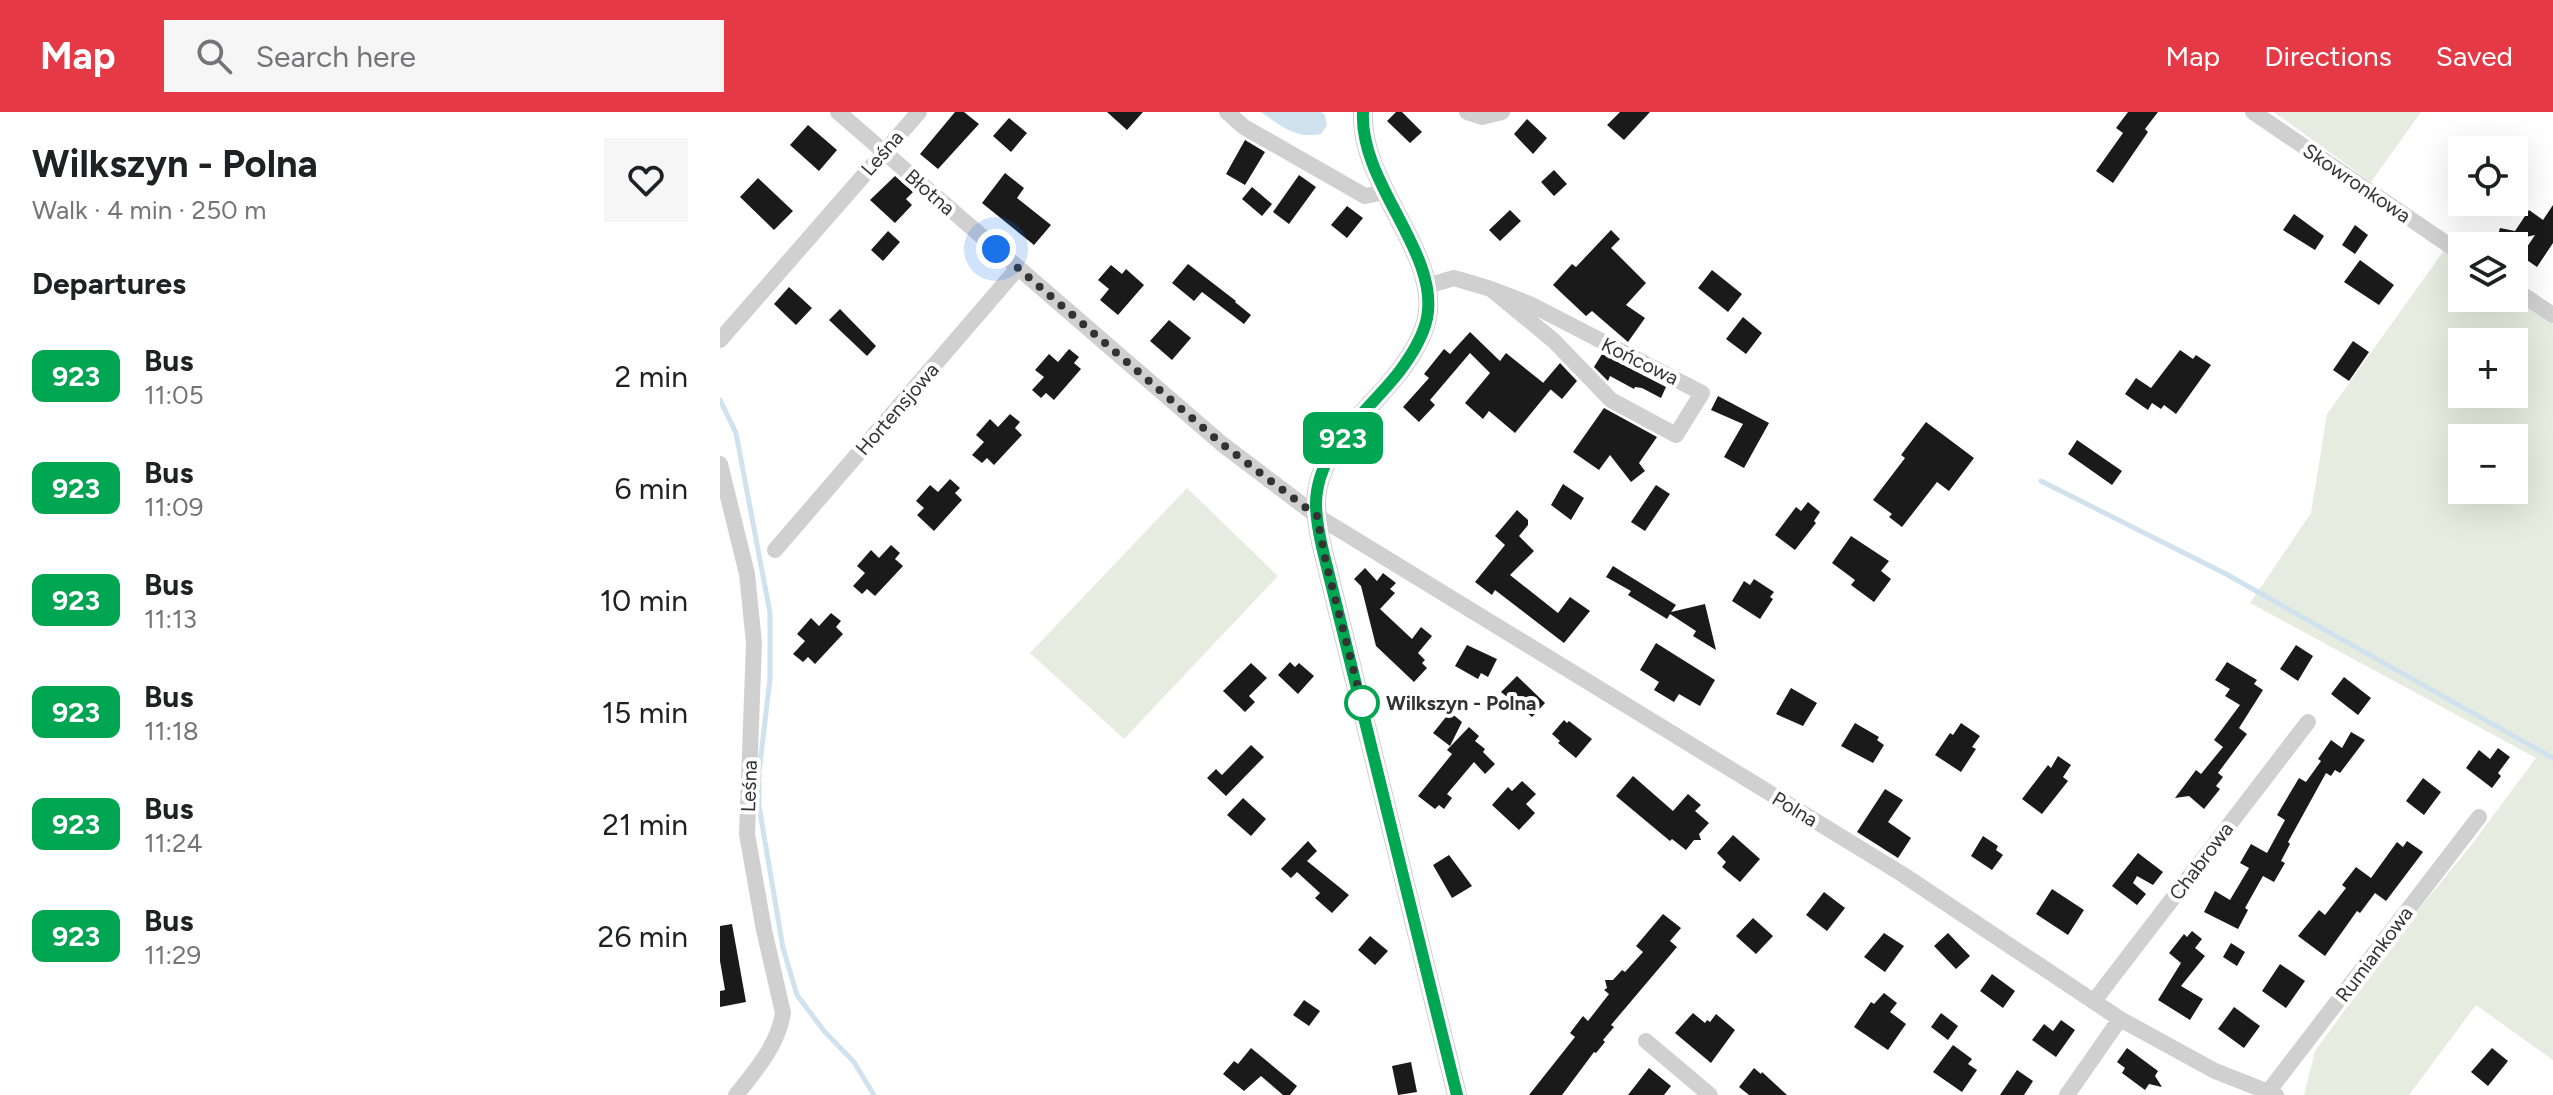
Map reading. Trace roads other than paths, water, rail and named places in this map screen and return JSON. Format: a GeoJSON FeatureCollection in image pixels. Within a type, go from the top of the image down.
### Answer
{"type":"FeatureCollection","features":[{"type":"Feature","properties":{"kind":"street","name":"Błotna"},"geometry":{"type":"LineString","coordinates":[[838,112],[1222,444],[1317,516]]}},
{"type":"Feature","properties":{"kind":"street","name":"Leśna"},"geometry":{"type":"LineString","coordinates":[[720,340],[919,112]]}},
{"type":"Feature","properties":{"kind":"street"},"geometry":{"type":"LineString","coordinates":[[1227,112],[1244,127],[1365,196],[1385,192]]}},
{"type":"Feature","properties":{"kind":"street"},"geometry":{"type":"LineString","coordinates":[[1363,112],[1369,147],[1385,192],[1424,270],[1426,322],[1417,345],[1394,378],[1328,459],[1317,490],[1317,516],[1457,1095]]}},
{"type":"Feature","properties":{"kind":"street"},"geometry":{"type":"LineString","coordinates":[[1467,112],[1482,117],[1502,112]]}},
{"type":"Feature","properties":{"kind":"street","name":"Skowronkowa"},"geometry":{"type":"LineString","coordinates":[[2253,112],[2448,244]]}},
{"type":"Feature","properties":{"kind":"street","name":"Hortensjowa"},"geometry":{"type":"LineString","coordinates":[[775,550],[1018,268]]}},
{"type":"Feature","properties":{"kind":"street","name":"Końcowa"},"geometry":{"type":"LineString","coordinates":[[1427,286],[1454,278],[1491,289],[1532,305],[1702,393],[1676,435],[1611,400],[1554,341],[1491,289]]}},
{"type":"Feature","properties":{"kind":"street"},"geometry":{"type":"LineString","coordinates":[[2528,298],[2553,315]]}},
{"type":"Feature","properties":{"kind":"street","name":"Leśna"},"geometry":{"type":"LineString","coordinates":[[720,464],[747,574],[754,643],[747,834],[783,1013],[773,1045],[736,1095]]}},
{"type":"Feature","properties":{"kind":"street","name":"Polna"},"geometry":{"type":"LineString","coordinates":[[1317,516],[1902,874],[2120,1019],[2215,1071],[2272,1094]]}},
{"type":"Feature","properties":{"kind":"street","name":"Chabrowa"},"geometry":{"type":"LineString","coordinates":[[2094,1001],[2308,722]]}},
{"type":"Feature","properties":{"kind":"street","name":"Rumiankowa"},"geometry":{"type":"LineString","coordinates":[[2272,1094],[2479,817]]}},
{"type":"Feature","properties":{"kind":"street"},"geometry":{"type":"LineString","coordinates":[[2067,1095],[2120,1019]]}},
{"type":"Feature","properties":{"kind":"street"},"geometry":{"type":"LineString","coordinates":[[1646,1041],[1710,1095]]}},
{"type":"Feature","properties":{"kind":"water"},"geometry":{"type":"Polygon","coordinates":[[[1261,112],[1321,112],[1327,125],[1321,134],[1304,135],[1289,130],[1261,112]]]}},
{"type":"Feature","properties":{"kind":"waterway"},"geometry":{"type":"LineString","coordinates":[[720,400],[736,433],[770,613],[770,679],[759,772],[759,806],[783,948],[797,995],[824,1031],[854,1062],[874,1095]]}},
{"type":"Feature","properties":{"kind":"waterway"},"geometry":{"type":"LineString","coordinates":[[2041,481],[2226,574],[2553,758]]}},
{"type":"Feature","properties":{"kind":"place","name":"Wilkszyn - Polna"},"geometry":{"type":"Point","coordinates":[1362,703]}}]}
